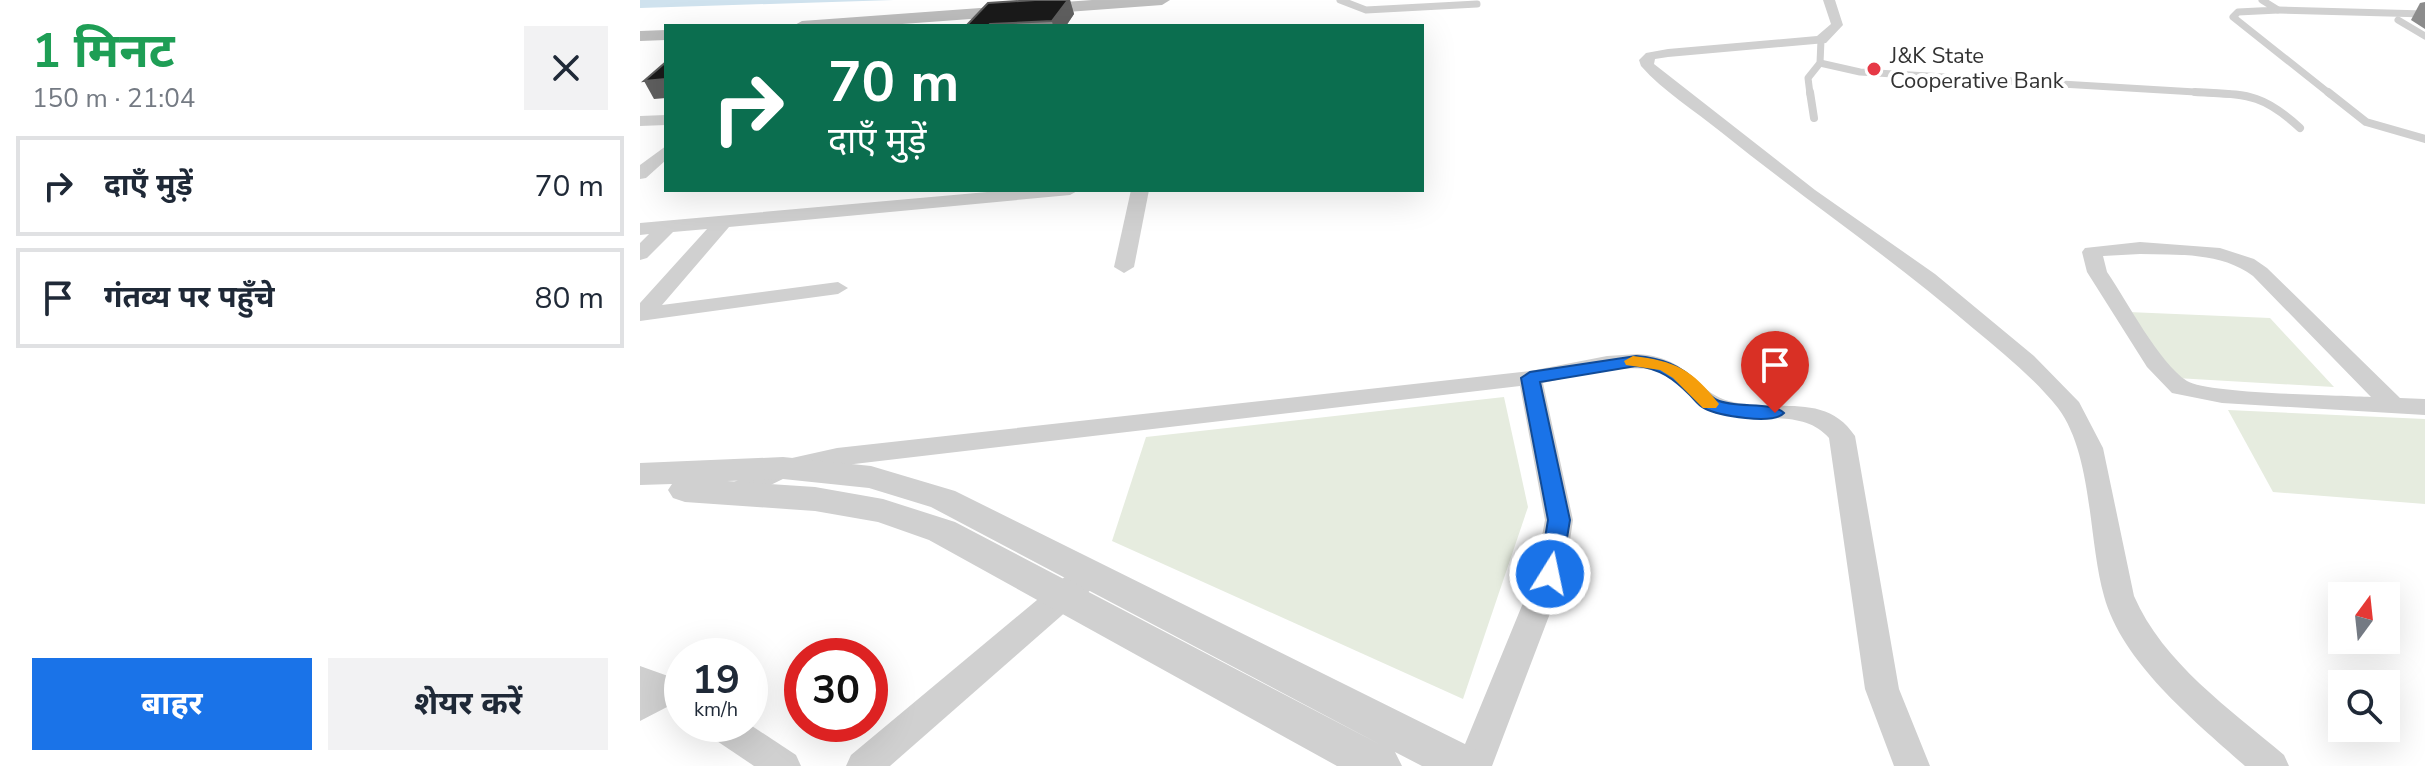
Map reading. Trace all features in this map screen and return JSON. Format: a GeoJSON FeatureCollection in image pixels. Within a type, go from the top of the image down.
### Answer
{"type":"FeatureCollection","features":[{"type":"Feature","properties":{"kind":"main road"},"geometry":{"type":"LineString","coordinates":[[865,24],[1162,0]]}},
{"type":"Feature","properties":{"kind":"main road"},"geometry":{"type":"LineString","coordinates":[[640,35],[664,34]]}},
{"type":"Feature","properties":{"kind":"street"},"geometry":{"type":"LineString","coordinates":[[1829,0],[1837,25],[1820,51],[1668,53],[1651,56],[1646,60],[1648,66],[1809,194],[1928,278],[2026,361],[2070,407],[2090,448],[2119,596],[2129,620],[2155,656],[2193,698],[2271,766]]}},
{"type":"Feature","properties":{"kind":"street"},"geometry":{"type":"LineString","coordinates":[[640,121],[664,120]]}},
{"type":"Feature","properties":{"kind":"street"},"geometry":{"type":"LineString","coordinates":[[640,174],[664,153]]}},
{"type":"Feature","properties":{"kind":"street"},"geometry":{"type":"LineString","coordinates":[[640,229],[1048,192]]}},
{"type":"Feature","properties":{"kind":"street"},"geometry":{"type":"LineString","coordinates":[[1124,267],[1140,192]]}},
{"type":"Feature","properties":{"kind":"street"},"geometry":{"type":"LineString","coordinates":[[641,314],[724,221]]}},
{"type":"Feature","properties":{"kind":"street"},"geometry":{"type":"LineString","coordinates":[[640,254],[668,226]]}},
{"type":"Feature","properties":{"kind":"street"},"geometry":{"type":"LineString","coordinates":[[2393,405],[2260,272],[2246,262],[2210,252],[2116,249],[2092,252],[2097,272],[2159,367],[2181,388],[2222,396],[2425,407]]}},
{"type":"Feature","properties":{"kind":"street"},"geometry":{"type":"LineString","coordinates":[[641,314],[838,288]]}},
{"type":"Feature","properties":{"kind":"street"},"geometry":{"type":"LineString","coordinates":[[640,474],[783,468],[865,454],[1530,378],[1636,361],[1654,362],[1679,374],[1710,404],[1750,413],[1813,415],[1828,420],[1842,436],[1882,689],[1912,766]]}},
{"type":"Feature","properties":{"kind":"street"},"geometry":{"type":"LineString","coordinates":[[1474,766],[1550,574],[1559,520],[1530,378]]}},
{"type":"Feature","properties":{"kind":"street"},"geometry":{"type":"LineString","coordinates":[[738,492],[783,468],[871,477],[943,499],[1379,766]]}},
{"type":"Feature","properties":{"kind":"street"},"geometry":{"type":"LineString","coordinates":[[640,489],[738,492],[815,499],[883,511],[1078,584],[1465,766]]}},
{"type":"Feature","properties":{"kind":"street"},"geometry":{"type":"LineString","coordinates":[[864,766],[1078,584]]}},
{"type":"Feature","properties":{"kind":"street"},"geometry":{"type":"LineString","coordinates":[[747,742],[783,766]]}},
{"type":"Feature","properties":{"kind":"lane"},"geometry":{"type":"LineString","coordinates":[[1340,0],[1366,10],[1477,4]]}},
{"type":"Feature","properties":{"kind":"lane"},"geometry":{"type":"LineString","coordinates":[[2262,0],[2278,10]]}},
{"type":"Feature","properties":{"kind":"lane"},"geometry":{"type":"LineString","coordinates":[[2373,6],[2383,12]]}},
{"type":"Feature","properties":{"kind":"lane"},"geometry":{"type":"LineString","coordinates":[[2425,14],[2278,10],[2244,11],[2232,15],[2366,122],[2425,139]]}},
{"type":"Feature","properties":{"kind":"lane"},"geometry":{"type":"LineString","coordinates":[[2398,20],[2425,36]]}},
{"type":"Feature","properties":{"kind":"lane"},"geometry":{"type":"LineString","coordinates":[[2413,29],[2425,27]]}},
{"type":"Feature","properties":{"kind":"lane"},"geometry":{"type":"LineString","coordinates":[[1814,118],[1808,78],[1820,51],[1860,72],[2250,95],[2274,104],[2300,128]]}},
{"type":"Feature","properties":{"kind":"shaded area"},"geometry":{"type":"Polygon","coordinates":[[[2128,312],[2270,318],[2334,387],[2176,378],[2128,312]]]}},
{"type":"Feature","properties":{"kind":"shaded area"},"geometry":{"type":"Polygon","coordinates":[[[1504,397],[1528,507],[1463,699],[1112,541],[1146,437],[1504,397]]]}},
{"type":"Feature","properties":{"kind":"shaded area"},"geometry":{"type":"Polygon","coordinates":[[[2228,410],[2425,419],[2425,504],[2273,492],[2228,410]]]}},
{"type":"Feature","properties":{"kind":"water"},"geometry":{"type":"Polygon","coordinates":[[[640,0],[894,0],[640,8],[640,0]]]}},
{"type":"Feature","properties":{"kind":"building"},"geometry":{"type":"Polygon","coordinates":[[[1068,0],[1052,21],[968,24],[988,3],[1068,0]]]}},
{"type":"Feature","properties":{"kind":"building"},"geometry":{"type":"Polygon","coordinates":[[[664,64],[664,79],[644,81],[664,64]]]}},
{"type":"Feature","properties":{"kind":"slow traffic"},"geometry":{"type":"LineString","coordinates":[[1633,361],[1664,365],[1679,374],[1710,404]]}},
{"type":"Feature","properties":{"kind":"place","name":"J&K State Cooperative Bank"},"geometry":{"type":"Point","coordinates":[1874,69]}},
{"type":"Feature","properties":{"kind":"route"},"geometry":{"type":"LineString","coordinates":[[1550,574],[1559,520],[1530,378],[1636,361],[1654,362],[1679,374],[1710,404],[1750,413],[1775,413]]}}]}
